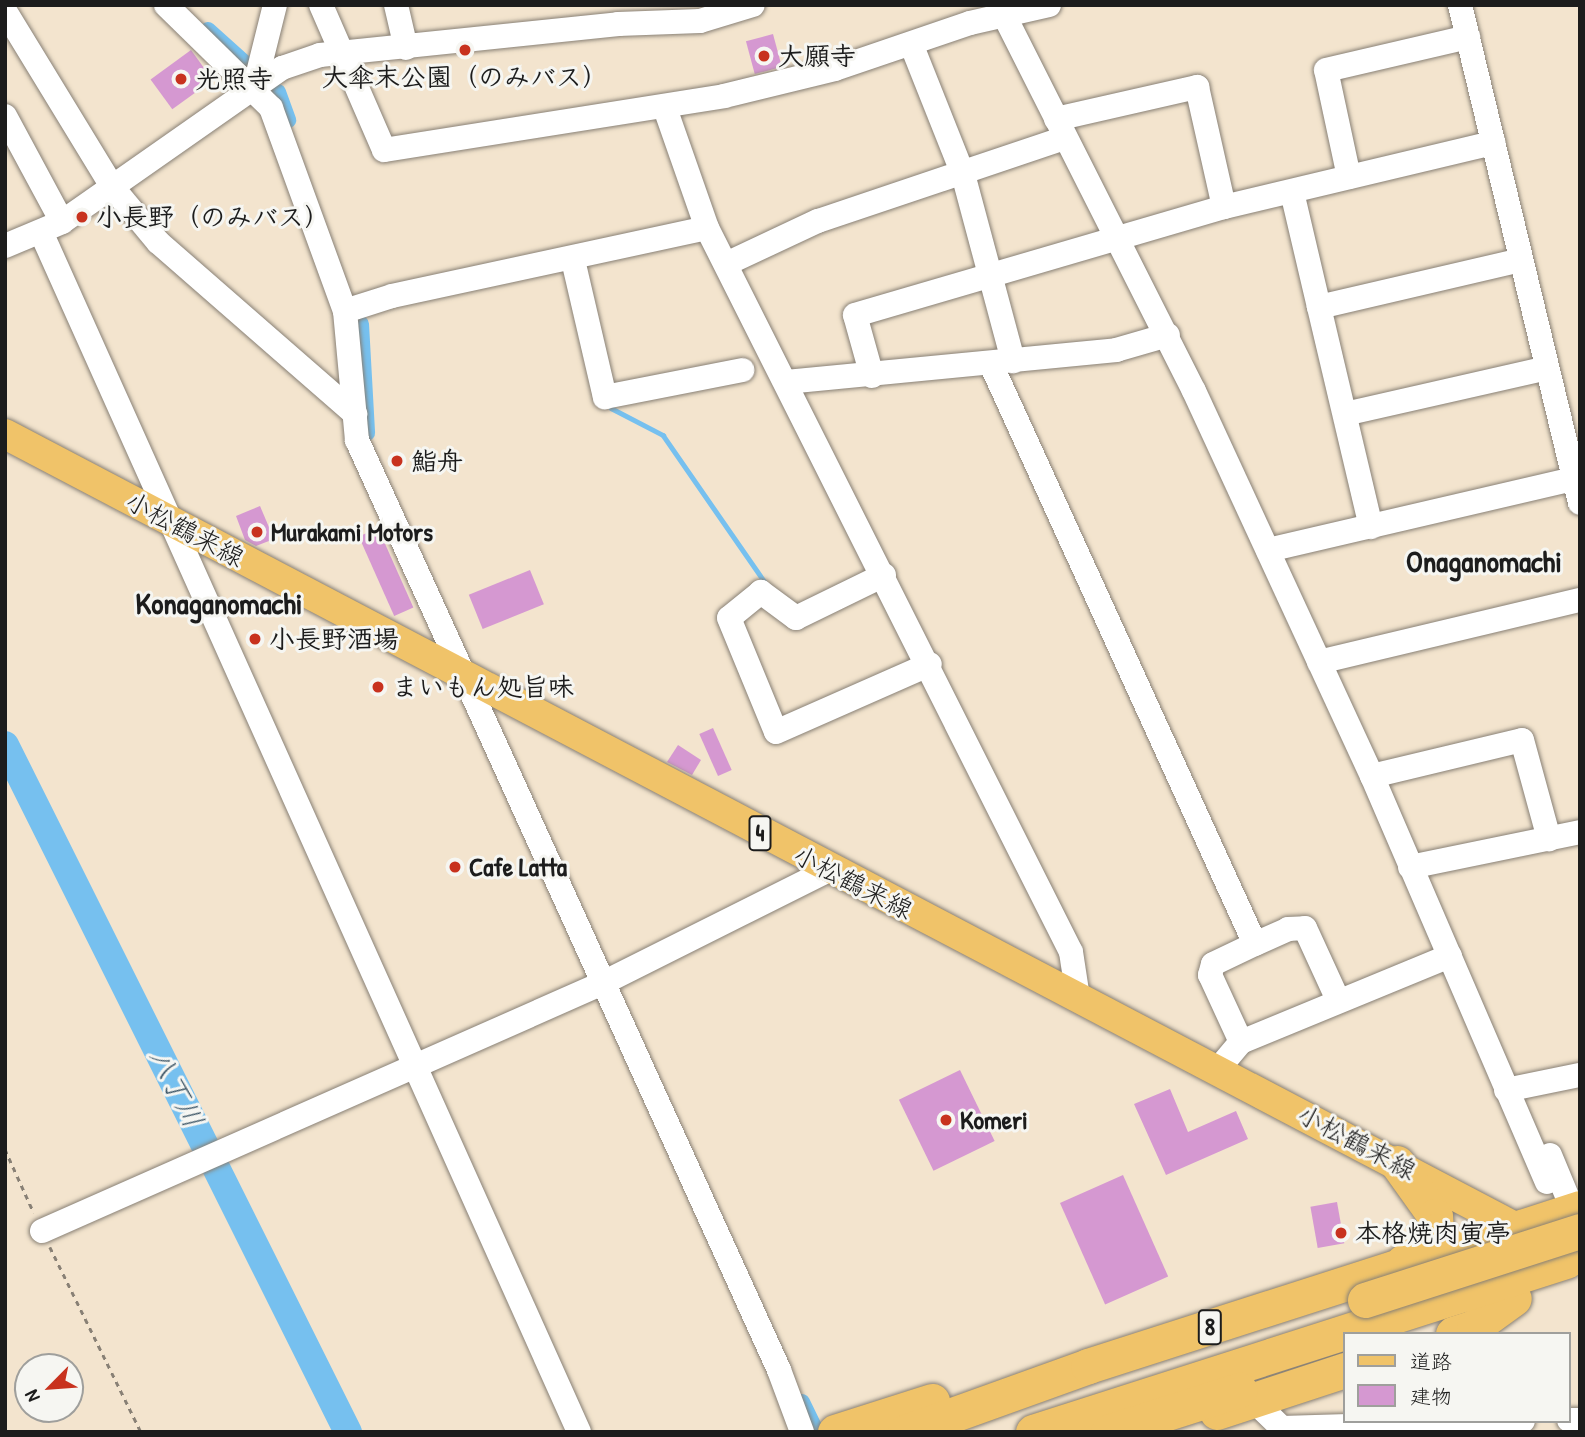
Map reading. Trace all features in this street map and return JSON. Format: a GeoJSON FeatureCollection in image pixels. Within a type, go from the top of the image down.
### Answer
{"type":"FeatureCollection","features":[{"type":"Feature","properties":{"kind":"highway"},"geometry":{"type":"LineString","coordinates":[[835,1432],[1020,1375],[1315,1277],[1338,1271],[1375,1291],[1423,1249],[1436,1231],[1434,1216],[1397,1163]]}},
{"type":"Feature","properties":{"kind":"highway"},"geometry":{"type":"LineString","coordinates":[[1563,1220],[1580,1266]]}},
{"type":"Feature","properties":{"kind":"highway","name":"8"},"geometry":{"type":"LineString","coordinates":[[1033,1432],[1375,1291],[1563,1220]]}},
{"type":"Feature","properties":{"kind":"highway","name":"8"},"geometry":{"type":"LineString","coordinates":[[955,1432],[1375,1291],[1563,1220]]}},
{"type":"Feature","properties":{"kind":"highway","name":"8"},"geometry":{"type":"LineString","coordinates":[[905,1432],[1088,1366],[1375,1291],[1580,1257]]}},
{"type":"Feature","properties":{"kind":"highway"},"geometry":{"type":"LineString","coordinates":[[1411,1332],[1580,1277]]}},
{"type":"Feature","properties":{"kind":"highway"},"geometry":{"type":"LineString","coordinates":[[1459,1332],[1474,1327],[1514,1298]]}},
{"type":"Feature","properties":{"kind":"highway"},"geometry":{"type":"LineString","coordinates":[[1108,1432],[1344,1354]]}},
{"type":"Feature","properties":{"kind":"highway"},"geometry":{"type":"LineString","coordinates":[[1157,1432],[1344,1370]]}},
{"type":"Feature","properties":{"kind":"main road","name":"小松鶴来線"},"geometry":{"type":"LineString","coordinates":[[5,434],[460,672],[830,870],[1219,1068],[1397,1163],[1563,1220]]}},
{"type":"Feature","properties":{"kind":"street"},"geometry":{"type":"LineString","coordinates":[[166,5],[271,108],[345,311],[357,440],[779,1370],[802,1432]]}},
{"type":"Feature","properties":{"kind":"street"},"geometry":{"type":"LineString","coordinates":[[254,89],[275,5]]}},
{"type":"Feature","properties":{"kind":"street"},"geometry":{"type":"LineString","coordinates":[[321,5],[345,54],[384,150],[665,108],[835,69],[912,46],[1001,12],[1049,5]]}},
{"type":"Feature","properties":{"kind":"street"},"geometry":{"type":"LineString","coordinates":[[396,5],[406,48]]}},
{"type":"Feature","properties":{"kind":"street"},"geometry":{"type":"LineString","coordinates":[[5,246],[51,227],[113,188],[282,68],[320,55],[406,48],[613,15],[700,21],[753,5]]}},
{"type":"Feature","properties":{"kind":"street"},"geometry":{"type":"LineString","coordinates":[[1461,5],[1580,503]]}},
{"type":"Feature","properties":{"kind":"street"},"geometry":{"type":"LineString","coordinates":[[5,11],[113,188],[158,242],[355,414]]}},
{"type":"Feature","properties":{"kind":"street"},"geometry":{"type":"LineString","coordinates":[[1001,12],[1168,335],[1371,776],[1547,1182]]}},
{"type":"Feature","properties":{"kind":"street"},"geometry":{"type":"LineString","coordinates":[[1349,177],[1326,70],[1468,37]]}},
{"type":"Feature","properties":{"kind":"street"},"geometry":{"type":"LineString","coordinates":[[912,46],[964,174],[991,273],[1002,362],[1255,944]]}},
{"type":"Feature","properties":{"kind":"street"},"geometry":{"type":"LineString","coordinates":[[726,264],[818,221],[964,174],[1061,128],[1197,87],[1224,207]]}},
{"type":"Feature","properties":{"kind":"street"},"geometry":{"type":"LineString","coordinates":[[665,108],[707,228],[930,664],[1071,952],[1078,998]]}},
{"type":"Feature","properties":{"kind":"street"},"geometry":{"type":"LineString","coordinates":[[5,116],[167,520],[579,1432]]}},
{"type":"Feature","properties":{"kind":"street"},"geometry":{"type":"LineString","coordinates":[[872,376],[855,314],[1224,207],[1493,143]]}},
{"type":"Feature","properties":{"kind":"street"},"geometry":{"type":"LineString","coordinates":[[1292,192],[1371,527]]}},
{"type":"Feature","properties":{"kind":"street"},"geometry":{"type":"LineString","coordinates":[[345,311],[392,296],[573,260],[707,228]]}},
{"type":"Feature","properties":{"kind":"street"},"geometry":{"type":"LineString","coordinates":[[573,260],[605,397],[742,370]]}},
{"type":"Feature","properties":{"kind":"street"},"geometry":{"type":"LineString","coordinates":[[1319,307],[1521,260]]}},
{"type":"Feature","properties":{"kind":"street"},"geometry":{"type":"LineString","coordinates":[[786,382],[872,376],[1116,350],[1168,335]]}},
{"type":"Feature","properties":{"kind":"street"},"geometry":{"type":"LineString","coordinates":[[1345,414],[1547,368]]}},
{"type":"Feature","properties":{"kind":"street"},"geometry":{"type":"LineString","coordinates":[[1268,551],[1574,479]]}},
{"type":"Feature","properties":{"kind":"street"},"geometry":{"type":"LineString","coordinates":[[884,575],[796,618],[761,592],[729,618],[776,732],[930,664]]}},
{"type":"Feature","properties":{"kind":"street"},"geometry":{"type":"LineString","coordinates":[[1319,662],[1580,600]]}},
{"type":"Feature","properties":{"kind":"street"},"geometry":{"type":"LineString","coordinates":[[1371,776],[1522,740],[1549,839]]}},
{"type":"Feature","properties":{"kind":"street"},"geometry":{"type":"LineString","coordinates":[[1410,867],[1580,832]]}},
{"type":"Feature","properties":{"kind":"street"},"geometry":{"type":"LineString","coordinates":[[42,1231],[228,1146],[415,1068],[603,983],[830,870]]}},
{"type":"Feature","properties":{"kind":"street"},"geometry":{"type":"LineString","coordinates":[[1241,1042],[1210,975],[1213,964],[1287,929],[1305,928],[1338,1000]]}},
{"type":"Feature","properties":{"kind":"street"},"geometry":{"type":"LineString","coordinates":[[1219,1068],[1241,1042],[1450,956]]}},
{"type":"Feature","properties":{"kind":"street"},"geometry":{"type":"LineString","coordinates":[[1506,1090],[1580,1075]]}},
{"type":"Feature","properties":{"kind":"street"},"geometry":{"type":"LineString","coordinates":[[1506,1090],[1501,1116],[1563,1220],[1580,1257]]}},
{"type":"Feature","properties":{"kind":"street"},"geometry":{"type":"LineString","coordinates":[[1253,1400],[1282,1428],[1454,1423]]}},
{"type":"Feature","properties":{"kind":"path"},"geometry":{"type":"LineString","coordinates":[[5,1149],[42,1231],[141,1432]]}},
{"type":"Feature","properties":{"kind":"building","name":"大願寺"},"geometry":{"type":"Polygon","coordinates":[[[773,34],[782,67],[755,74],[746,41],[773,34]]]}},
{"type":"Feature","properties":{"kind":"building","name":"光照寺"},"geometry":{"type":"Polygon","coordinates":[[[191,50],[213,80],[172,109],[151,79],[191,50]]]}},
{"type":"Feature","properties":{"kind":"building"},"geometry":{"type":"Polygon","coordinates":[[[260,506],[274,539],[256,546],[245,540],[236,516],[260,506]]]}},
{"type":"Feature","properties":{"kind":"building"},"geometry":{"type":"Polygon","coordinates":[[[378,528],[413,607],[394,616],[359,537],[378,528]]]}},
{"type":"Feature","properties":{"kind":"building"},"geometry":{"type":"Polygon","coordinates":[[[530,570],[544,604],[483,629],[469,595],[530,570]]]}},
{"type":"Feature","properties":{"kind":"building"},"geometry":{"type":"Polygon","coordinates":[[[713,728],[732,770],[718,776],[699,734],[713,728]]]}},
{"type":"Feature","properties":{"kind":"building"},"geometry":{"type":"Polygon","coordinates":[[[678,745],[701,760],[692,775],[667,762],[678,745]]]}},
{"type":"Feature","properties":{"kind":"building","name":"Komeri"},"geometry":{"type":"Polygon","coordinates":[[[960,1070],[995,1141],[934,1171],[899,1100],[960,1070]]]}},
{"type":"Feature","properties":{"kind":"building"},"geometry":{"type":"Polygon","coordinates":[[[1170,1089],[1188,1132],[1236,1111],[1248,1139],[1166,1175],[1134,1104],[1170,1089]]]}},
{"type":"Feature","properties":{"kind":"building"},"geometry":{"type":"Polygon","coordinates":[[[1123,1175],[1168,1276],[1105,1304],[1060,1203],[1123,1175]]]}},
{"type":"Feature","properties":{"kind":"building"},"geometry":{"type":"Polygon","coordinates":[[[1337,1202],[1344,1243],[1318,1248],[1310,1207],[1337,1202]]]}},
{"type":"Feature","properties":{"kind":"waterway"},"geometry":{"type":"LineString","coordinates":[[208,30],[247,65]]}},
{"type":"Feature","properties":{"kind":"waterway"},"geometry":{"type":"LineString","coordinates":[[278,92],[288,120]]}},
{"type":"Feature","properties":{"kind":"waterway"},"geometry":{"type":"LineString","coordinates":[[361,324],[367,433]]}},
{"type":"Feature","properties":{"kind":"waterway"},"geometry":{"type":"LineString","coordinates":[[611,408],[663,435],[766,584]]}},
{"type":"Feature","properties":{"kind":"waterway","name":"八丁川"},"geometry":{"type":"LineString","coordinates":[[5,745],[348,1432]]}},
{"type":"Feature","properties":{"kind":"waterway"},"geometry":{"type":"LineString","coordinates":[[802,1402],[814,1427]]}},
{"type":"Feature","properties":{"kind":"place","name":"大傘末公園（のみバス）"},"geometry":{"type":"Point","coordinates":[465,50]}},
{"type":"Feature","properties":{"kind":"place","name":"大願寺"},"geometry":{"type":"Point","coordinates":[764,56]}},
{"type":"Feature","properties":{"kind":"place","name":"光照寺"},"geometry":{"type":"Point","coordinates":[181,79]}},
{"type":"Feature","properties":{"kind":"place","name":"小長野（のみバス）"},"geometry":{"type":"Point","coordinates":[82,217]}},
{"type":"Feature","properties":{"kind":"place","name":"鮨舟"},"geometry":{"type":"Point","coordinates":[397,461]}},
{"type":"Feature","properties":{"kind":"place","name":"Murakami Motors"},"geometry":{"type":"Point","coordinates":[257,532]}},
{"type":"Feature","properties":{"kind":"place","name":"小長野酒場"},"geometry":{"type":"Point","coordinates":[255,639]}},
{"type":"Feature","properties":{"kind":"place","name":"まいもん処旨味"},"geometry":{"type":"Point","coordinates":[378,687]}},
{"type":"Feature","properties":{"kind":"place","name":"Cafe Latta"},"geometry":{"type":"Point","coordinates":[455,867]}},
{"type":"Feature","properties":{"kind":"place","name":"Komeri"},"geometry":{"type":"Point","coordinates":[946,1120]}},
{"type":"Feature","properties":{"kind":"place","name":"本格焼肉寅亭"},"geometry":{"type":"Point","coordinates":[1341,1233]}},
{"type":"Feature","properties":{"kind":"district","name":"Onaganomachi"},"geometry":{"type":"Point","coordinates":[1484,561]}},
{"type":"Feature","properties":{"kind":"district","name":"Konaganomachi"},"geometry":{"type":"Point","coordinates":[219,603]}}]}
